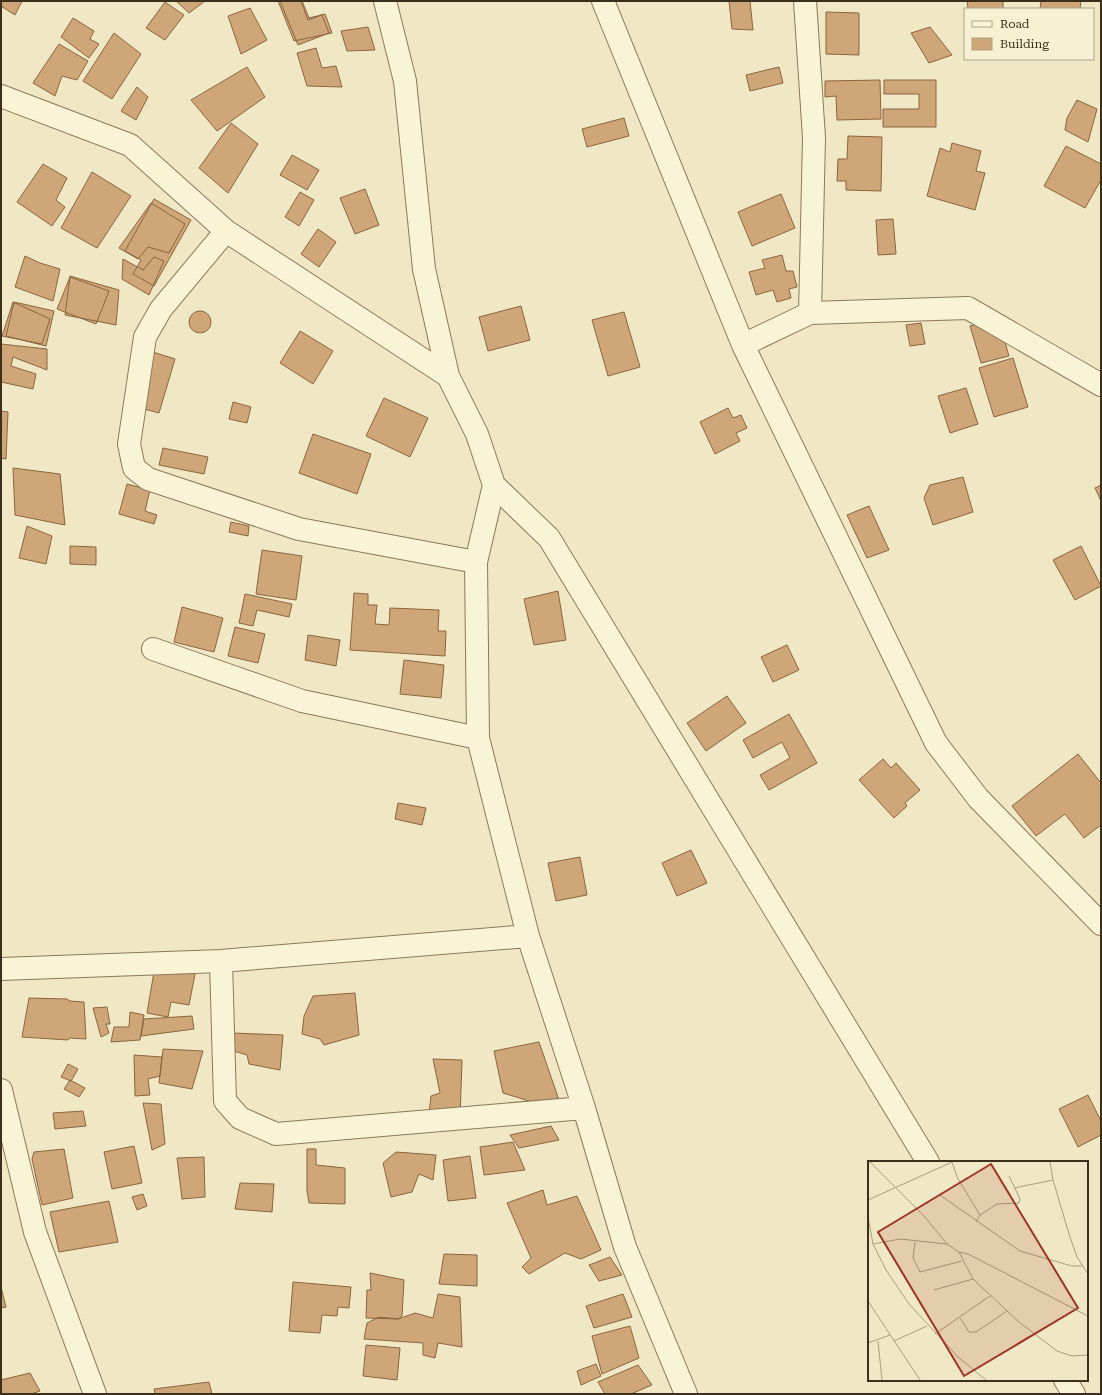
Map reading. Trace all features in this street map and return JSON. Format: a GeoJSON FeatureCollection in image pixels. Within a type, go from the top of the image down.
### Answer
{"type":"FeatureCollection","features":[{"type":"Feature","properties":{"kind":"street"},"geometry":{"type":"LineString","coordinates":[[385,1],[405,81],[424,269],[448,376],[477,434],[494,485],[549,538],[927,1161]]}},
{"type":"Feature","properties":{"kind":"street"},"geometry":{"type":"LineString","coordinates":[[603,1],[743,345],[936,742],[978,798],[1101,924]]}},
{"type":"Feature","properties":{"kind":"street"},"geometry":{"type":"LineString","coordinates":[[805,1],[814,138],[810,312]]}},
{"type":"Feature","properties":{"kind":"street"},"geometry":{"type":"LineString","coordinates":[[1,96],[130,145],[226,230],[448,376]]}},
{"type":"Feature","properties":{"kind":"street"},"geometry":{"type":"LineString","coordinates":[[226,230],[161,309],[145,337],[129,444],[134,468],[148,479],[299,529],[476,562]]}},
{"type":"Feature","properties":{"kind":"street"},"geometry":{"type":"LineString","coordinates":[[743,345],[810,312],[968,308],[1101,385]]}},
{"type":"Feature","properties":{"kind":"street"},"geometry":{"type":"LineString","coordinates":[[494,485],[476,562],[478,738],[528,936],[584,1108],[625,1247],[686,1394]]}},
{"type":"Feature","properties":{"kind":"street"},"geometry":{"type":"LineString","coordinates":[[153,649],[302,701],[478,738]]}},
{"type":"Feature","properties":{"kind":"street"},"geometry":{"type":"LineString","coordinates":[[1,969],[221,961],[528,936]]}},
{"type":"Feature","properties":{"kind":"street"},"geometry":{"type":"LineString","coordinates":[[221,961],[224,1101],[240,1118],[276,1134],[584,1108]]}},
{"type":"Feature","properties":{"kind":"street"},"geometry":{"type":"LineString","coordinates":[[1,1090],[35,1232],[95,1394]]}},
{"type":"Feature","properties":{"kind":"street"},"geometry":{"type":"LineString","coordinates":[[1066,1381],[1074,1394]]}},
{"type":"Feature","properties":{"kind":"building"},"geometry":{"type":"Polygon","coordinates":[[[1,1],[22,1],[15,15],[1,6],[1,1]]]}},
{"type":"Feature","properties":{"kind":"building"},"geometry":{"type":"Polygon","coordinates":[[[176,1],[205,1],[189,13],[176,1]]]}},
{"type":"Feature","properties":{"kind":"building"},"geometry":{"type":"Polygon","coordinates":[[[278,1],[302,1],[309,18],[325,14],[332,33],[294,41],[278,1]]]}},
{"type":"Feature","properties":{"kind":"building"},"geometry":{"type":"Polygon","coordinates":[[[280,1],[301,1],[308,20],[322,15],[329,33],[298,45],[280,1]]]}},
{"type":"Feature","properties":{"kind":"building"},"geometry":{"type":"Polygon","coordinates":[[[729,1],[750,1],[753,30],[732,29],[729,1]]]}},
{"type":"Feature","properties":{"kind":"building"},"geometry":{"type":"Polygon","coordinates":[[[967,1],[1003,1],[1003,8],[968,8],[967,1]]]}},
{"type":"Feature","properties":{"kind":"building"},"geometry":{"type":"Polygon","coordinates":[[[1041,1],[1081,1],[1080,8],[1040,8],[1041,1]]]}},
{"type":"Feature","properties":{"kind":"building"},"geometry":{"type":"Polygon","coordinates":[[[165,2],[184,15],[165,40],[146,28],[165,2]]]}},
{"type":"Feature","properties":{"kind":"building"},"geometry":{"type":"Polygon","coordinates":[[[250,8],[267,40],[241,54],[228,16],[250,8]]]}},
{"type":"Feature","properties":{"kind":"building"},"geometry":{"type":"Polygon","coordinates":[[[826,12],[859,13],[859,55],[826,54],[826,12]]]}},
{"type":"Feature","properties":{"kind":"building"},"geometry":{"type":"Polygon","coordinates":[[[73,18],[94,31],[90,39],[99,44],[89,58],[61,37],[73,18]]]}},
{"type":"Feature","properties":{"kind":"building"},"geometry":{"type":"Polygon","coordinates":[[[368,27],[375,50],[347,51],[341,31],[368,27]]]}},
{"type":"Feature","properties":{"kind":"building"},"geometry":{"type":"Polygon","coordinates":[[[930,27],[952,55],[929,63],[911,33],[930,27]]]}},
{"type":"Feature","properties":{"kind":"building"},"geometry":{"type":"Polygon","coordinates":[[[114,33],[141,54],[112,99],[83,81],[114,33]]]}},
{"type":"Feature","properties":{"kind":"building"},"geometry":{"type":"Polygon","coordinates":[[[59,44],[88,61],[77,80],[62,76],[55,96],[33,83],[59,44]]]}},
{"type":"Feature","properties":{"kind":"building"},"geometry":{"type":"Polygon","coordinates":[[[316,48],[322,68],[336,66],[342,87],[307,86],[297,53],[316,48]]]}},
{"type":"Feature","properties":{"kind":"building"},"geometry":{"type":"Polygon","coordinates":[[[247,67],[265,97],[217,131],[191,100],[247,67]]]}},
{"type":"Feature","properties":{"kind":"building"},"geometry":{"type":"Polygon","coordinates":[[[779,67],[783,83],[750,91],[746,75],[779,67]]]}},
{"type":"Feature","properties":{"kind":"building"},"geometry":{"type":"Polygon","coordinates":[[[880,80],[881,119],[837,120],[836,96],[825,97],[825,81],[880,80]]]}},
{"type":"Feature","properties":{"kind":"building"},"geometry":{"type":"Polygon","coordinates":[[[884,80],[936,80],[936,127],[883,127],[883,109],[919,109],[919,94],[884,94],[884,80]]]}},
{"type":"Feature","properties":{"kind":"building"},"geometry":{"type":"Polygon","coordinates":[[[137,87],[148,97],[136,120],[121,111],[137,87]]]}},
{"type":"Feature","properties":{"kind":"building"},"geometry":{"type":"Polygon","coordinates":[[[1077,100],[1097,109],[1088,142],[1065,130],[1067,118],[1077,100]]]}},
{"type":"Feature","properties":{"kind":"building"},"geometry":{"type":"Polygon","coordinates":[[[624,118],[629,136],[587,147],[582,129],[624,118]]]}},
{"type":"Feature","properties":{"kind":"building"},"geometry":{"type":"Polygon","coordinates":[[[231,123],[258,144],[228,193],[199,168],[231,123]]]}},
{"type":"Feature","properties":{"kind":"building"},"geometry":{"type":"Polygon","coordinates":[[[848,136],[882,137],[881,191],[846,190],[846,181],[837,181],[838,159],[847,159],[848,136]]]}},
{"type":"Feature","properties":{"kind":"building"},"geometry":{"type":"Polygon","coordinates":[[[952,143],[981,151],[976,171],[985,173],[975,210],[927,196],[940,148],[950,152],[952,143]]]}},
{"type":"Feature","properties":{"kind":"building"},"geometry":{"type":"Polygon","coordinates":[[[1066,146],[1101,164],[1101,180],[1085,208],[1044,186],[1066,146]]]}},
{"type":"Feature","properties":{"kind":"building"},"geometry":{"type":"Polygon","coordinates":[[[292,155],[319,170],[307,190],[280,175],[292,155]]]}},
{"type":"Feature","properties":{"kind":"building"},"geometry":{"type":"Polygon","coordinates":[[[43,164],[67,178],[56,200],[65,207],[52,226],[17,202],[43,164]]]}},
{"type":"Feature","properties":{"kind":"building"},"geometry":{"type":"Polygon","coordinates":[[[92,172],[131,196],[97,248],[61,228],[92,172]]]}},
{"type":"Feature","properties":{"kind":"building"},"geometry":{"type":"Polygon","coordinates":[[[365,189],[379,225],[355,234],[340,198],[365,189]]]}},
{"type":"Feature","properties":{"kind":"building"},"geometry":{"type":"Polygon","coordinates":[[[300,192],[314,200],[299,226],[285,217],[300,192]]]}},
{"type":"Feature","properties":{"kind":"building"},"geometry":{"type":"Polygon","coordinates":[[[781,194],[795,228],[752,246],[738,212],[781,194]]]}},
{"type":"Feature","properties":{"kind":"building"},"geometry":{"type":"Polygon","coordinates":[[[154,199],[191,220],[154,286],[133,274],[141,260],[125,251],[154,199]]]}},
{"type":"Feature","properties":{"kind":"building"},"geometry":{"type":"Polygon","coordinates":[[[151,203],[185,224],[169,253],[148,247],[138,259],[119,248],[151,203]]]}},
{"type":"Feature","properties":{"kind":"building"},"geometry":{"type":"Polygon","coordinates":[[[893,219],[896,254],[878,255],[876,220],[893,219]]]}},
{"type":"Feature","properties":{"kind":"building"},"geometry":{"type":"Polygon","coordinates":[[[318,229],[336,242],[319,267],[301,254],[318,229]]]}},
{"type":"Feature","properties":{"kind":"building"},"geometry":{"type":"Polygon","coordinates":[[[782,255],[786,271],[793,271],[797,287],[789,289],[791,298],[777,302],[773,290],[756,295],[749,272],[765,268],[762,260],[782,255]]]}},
{"type":"Feature","properties":{"kind":"building"},"geometry":{"type":"Polygon","coordinates":[[[25,256],[40,263],[60,269],[53,301],[15,287],[25,256]]]}},
{"type":"Feature","properties":{"kind":"building"},"geometry":{"type":"Polygon","coordinates":[[[154,257],[164,261],[149,295],[122,279],[123,259],[143,270],[154,257]]]}},
{"type":"Feature","properties":{"kind":"building"},"geometry":{"type":"Polygon","coordinates":[[[70,276],[119,290],[116,325],[65,315],[70,276]]]}},
{"type":"Feature","properties":{"kind":"building"},"geometry":{"type":"Polygon","coordinates":[[[70,277],[109,291],[96,324],[57,309],[70,277]]]}},
{"type":"Feature","properties":{"kind":"building"},"geometry":{"type":"Polygon","coordinates":[[[13,302],[50,319],[42,344],[2,336],[13,302]]]}},
{"type":"Feature","properties":{"kind":"building"},"geometry":{"type":"Polygon","coordinates":[[[14,302],[54,311],[46,346],[6,336],[14,302]]]}},
{"type":"Feature","properties":{"kind":"building"},"geometry":{"type":"Polygon","coordinates":[[[521,306],[530,340],[488,351],[479,317],[521,306]]]}},
{"type":"Feature","properties":{"kind":"building"},"geometry":{"type":"Polygon","coordinates":[[[200,311],[208,314],[211,322],[208,330],[200,333],[192,330],[189,322],[192,314],[200,311]]]}},
{"type":"Feature","properties":{"kind":"building"},"geometry":{"type":"Polygon","coordinates":[[[624,312],[640,367],[608,376],[592,320],[624,312]]]}},
{"type":"Feature","properties":{"kind":"building"},"geometry":{"type":"Polygon","coordinates":[[[998,318],[1009,356],[981,363],[970,326],[998,318]]]}},
{"type":"Feature","properties":{"kind":"building"},"geometry":{"type":"Polygon","coordinates":[[[921,323],[925,344],[910,346],[906,325],[921,323]]]}},
{"type":"Feature","properties":{"kind":"building"},"geometry":{"type":"Polygon","coordinates":[[[300,331],[333,351],[313,384],[280,363],[300,331]]]}},
{"type":"Feature","properties":{"kind":"building"},"geometry":{"type":"Polygon","coordinates":[[[1,344],[47,349],[47,370],[13,357],[11,366],[36,374],[33,389],[1,382],[1,344]]]}},
{"type":"Feature","properties":{"kind":"building"},"geometry":{"type":"Polygon","coordinates":[[[153,352],[175,359],[159,413],[137,407],[153,352]]]}},
{"type":"Feature","properties":{"kind":"building"},"geometry":{"type":"Polygon","coordinates":[[[1013,358],[1028,407],[994,417],[979,368],[1013,358]]]}},
{"type":"Feature","properties":{"kind":"building"},"geometry":{"type":"Polygon","coordinates":[[[966,388],[978,424],[950,433],[938,396],[966,388]]]}},
{"type":"Feature","properties":{"kind":"building"},"geometry":{"type":"Polygon","coordinates":[[[384,398],[428,418],[410,457],[366,436],[384,398]]]}},
{"type":"Feature","properties":{"kind":"building"},"geometry":{"type":"Polygon","coordinates":[[[233,402],[251,407],[247,423],[229,419],[233,402]]]}},
{"type":"Feature","properties":{"kind":"building"},"geometry":{"type":"Polygon","coordinates":[[[728,408],[733,418],[741,415],[747,428],[736,433],[740,441],[715,454],[700,422],[728,408]]]}},
{"type":"Feature","properties":{"kind":"building"},"geometry":{"type":"Polygon","coordinates":[[[1,411],[8,412],[6,459],[1,458],[1,411]]]}},
{"type":"Feature","properties":{"kind":"building"},"geometry":{"type":"Polygon","coordinates":[[[313,434],[371,454],[357,494],[299,473],[313,434]]]}},
{"type":"Feature","properties":{"kind":"building"},"geometry":{"type":"Polygon","coordinates":[[[163,448],[208,457],[204,474],[159,465],[163,448]]]}},
{"type":"Feature","properties":{"kind":"building"},"geometry":{"type":"Polygon","coordinates":[[[13,468],[60,474],[65,525],[15,515],[13,468]]]}},
{"type":"Feature","properties":{"kind":"building"},"geometry":{"type":"Polygon","coordinates":[[[963,477],[973,512],[933,525],[924,498],[930,485],[963,477]]]}},
{"type":"Feature","properties":{"kind":"building"},"geometry":{"type":"Polygon","coordinates":[[[127,484],[150,490],[145,511],[157,515],[154,524],[119,514],[127,484]]]}},
{"type":"Feature","properties":{"kind":"building"},"geometry":{"type":"Polygon","coordinates":[[[1101,485],[1101,501],[1095,488],[1101,485]]]}},
{"type":"Feature","properties":{"kind":"building"},"geometry":{"type":"Polygon","coordinates":[[[869,506],[889,550],[867,558],[847,515],[869,506]]]}},
{"type":"Feature","properties":{"kind":"building"},"geometry":{"type":"Polygon","coordinates":[[[231,522],[249,526],[248,536],[229,532],[231,522]]]}},
{"type":"Feature","properties":{"kind":"building"},"geometry":{"type":"Polygon","coordinates":[[[27,526],[52,536],[46,564],[19,558],[27,526]]]}},
{"type":"Feature","properties":{"kind":"building"},"geometry":{"type":"Polygon","coordinates":[[[70,546],[96,547],[96,565],[70,564],[70,546]]]}},
{"type":"Feature","properties":{"kind":"building"},"geometry":{"type":"Polygon","coordinates":[[[1081,546],[1101,586],[1075,600],[1053,560],[1081,546]]]}},
{"type":"Feature","properties":{"kind":"building"},"geometry":{"type":"Polygon","coordinates":[[[262,550],[302,556],[296,600],[256,594],[262,550]]]}},
{"type":"Feature","properties":{"kind":"building"},"geometry":{"type":"Polygon","coordinates":[[[558,591],[566,640],[534,645],[524,599],[558,591]]]}},
{"type":"Feature","properties":{"kind":"building"},"geometry":{"type":"Polygon","coordinates":[[[354,593],[368,594],[368,605],[377,605],[375,624],[389,625],[390,608],[439,610],[438,631],[446,631],[445,656],[350,650],[354,593]]]}},
{"type":"Feature","properties":{"kind":"building"},"geometry":{"type":"Polygon","coordinates":[[[245,594],[292,604],[289,617],[257,610],[253,626],[239,623],[245,594]]]}},
{"type":"Feature","properties":{"kind":"building"},"geometry":{"type":"Polygon","coordinates":[[[182,607],[223,618],[214,652],[174,642],[182,607]]]}},
{"type":"Feature","properties":{"kind":"building"},"geometry":{"type":"Polygon","coordinates":[[[235,627],[265,634],[258,663],[228,656],[235,627]]]}},
{"type":"Feature","properties":{"kind":"building"},"geometry":{"type":"Polygon","coordinates":[[[308,635],[340,640],[336,666],[305,660],[308,635]]]}},
{"type":"Feature","properties":{"kind":"building"},"geometry":{"type":"Polygon","coordinates":[[[787,645],[799,670],[773,682],[761,657],[787,645]]]}},
{"type":"Feature","properties":{"kind":"building"},"geometry":{"type":"Polygon","coordinates":[[[404,660],[444,665],[441,698],[400,694],[404,660]]]}},
{"type":"Feature","properties":{"kind":"building"},"geometry":{"type":"Polygon","coordinates":[[[727,696],[746,723],[706,751],[687,723],[727,696]]]}},
{"type":"Feature","properties":{"kind":"building"},"geometry":{"type":"Polygon","coordinates":[[[789,714],[817,763],[769,790],[760,775],[790,758],[782,742],[753,758],[743,740],[789,714]]]}},
{"type":"Feature","properties":{"kind":"building"},"geometry":{"type":"Polygon","coordinates":[[[1078,754],[1101,783],[1101,825],[1084,838],[1065,814],[1036,836],[1012,806],[1078,754]]]}},
{"type":"Feature","properties":{"kind":"building"},"geometry":{"type":"Polygon","coordinates":[[[883,759],[891,768],[896,763],[920,790],[905,803],[907,806],[894,818],[859,780],[883,759]]]}},
{"type":"Feature","properties":{"kind":"building"},"geometry":{"type":"Polygon","coordinates":[[[398,803],[426,808],[422,825],[395,819],[398,803]]]}},
{"type":"Feature","properties":{"kind":"building"},"geometry":{"type":"Polygon","coordinates":[[[691,850],[707,883],[677,896],[662,863],[691,850]]]}},
{"type":"Feature","properties":{"kind":"building"},"geometry":{"type":"Polygon","coordinates":[[[580,857],[587,895],[556,901],[548,863],[580,857]]]}},
{"type":"Feature","properties":{"kind":"building"},"geometry":{"type":"Polygon","coordinates":[[[155,966],[195,974],[189,1005],[171,1002],[168,1017],[147,1013],[155,966]]]}},
{"type":"Feature","properties":{"kind":"building"},"geometry":{"type":"Polygon","coordinates":[[[355,993],[359,1035],[324,1045],[320,1039],[302,1034],[304,1016],[313,996],[355,993]]]}},
{"type":"Feature","properties":{"kind":"building"},"geometry":{"type":"Polygon","coordinates":[[[29,998],[67,999],[70,1001],[84,1002],[86,1039],[70,1038],[68,1040],[22,1037],[29,998]]]}},
{"type":"Feature","properties":{"kind":"building"},"geometry":{"type":"Polygon","coordinates":[[[107,1007],[110,1024],[106,1024],[109,1033],[101,1037],[93,1008],[107,1007]]]}},
{"type":"Feature","properties":{"kind":"building"},"geometry":{"type":"Polygon","coordinates":[[[130,1012],[144,1015],[140,1040],[111,1042],[114,1027],[129,1027],[130,1012]]]}},
{"type":"Feature","properties":{"kind":"building"},"geometry":{"type":"Polygon","coordinates":[[[192,1016],[194,1029],[141,1036],[144,1019],[192,1016]]]}},
{"type":"Feature","properties":{"kind":"building"},"geometry":{"type":"Polygon","coordinates":[[[233,1033],[283,1035],[280,1070],[249,1064],[247,1055],[230,1050],[233,1033]]]}},
{"type":"Feature","properties":{"kind":"building"},"geometry":{"type":"Polygon","coordinates":[[[539,1042],[559,1100],[539,1120],[529,1101],[503,1093],[494,1051],[539,1042]]]}},
{"type":"Feature","properties":{"kind":"building"},"geometry":{"type":"Polygon","coordinates":[[[163,1049],[203,1051],[192,1089],[159,1083],[163,1049]]]}},
{"type":"Feature","properties":{"kind":"building"},"geometry":{"type":"Polygon","coordinates":[[[134,1055],[162,1057],[160,1076],[148,1079],[150,1095],[135,1096],[134,1055]]]}},
{"type":"Feature","properties":{"kind":"building"},"geometry":{"type":"Polygon","coordinates":[[[433,1059],[462,1060],[460,1119],[428,1122],[431,1096],[440,1093],[433,1059]]]}},
{"type":"Feature","properties":{"kind":"building"},"geometry":{"type":"Polygon","coordinates":[[[68,1064],[78,1069],[71,1081],[61,1077],[68,1064]]]}},
{"type":"Feature","properties":{"kind":"building"},"geometry":{"type":"Polygon","coordinates":[[[70,1080],[85,1088],[79,1097],[64,1089],[70,1080]]]}},
{"type":"Feature","properties":{"kind":"building"},"geometry":{"type":"Polygon","coordinates":[[[1088,1095],[1101,1121],[1101,1135],[1078,1147],[1059,1109],[1088,1095]]]}},
{"type":"Feature","properties":{"kind":"building"},"geometry":{"type":"Polygon","coordinates":[[[143,1103],[161,1104],[165,1144],[152,1150],[143,1103]]]}},
{"type":"Feature","properties":{"kind":"building"},"geometry":{"type":"Polygon","coordinates":[[[83,1111],[86,1126],[55,1129],[53,1113],[83,1111]]]}},
{"type":"Feature","properties":{"kind":"building"},"geometry":{"type":"Polygon","coordinates":[[[551,1126],[559,1140],[519,1148],[510,1135],[551,1126]]]}},
{"type":"Feature","properties":{"kind":"building"},"geometry":{"type":"Polygon","coordinates":[[[513,1142],[525,1170],[484,1175],[480,1147],[513,1142]]]}},
{"type":"Feature","properties":{"kind":"building"},"geometry":{"type":"Polygon","coordinates":[[[134,1146],[142,1183],[112,1189],[104,1152],[134,1146]]]}},
{"type":"Feature","properties":{"kind":"building"},"geometry":{"type":"Polygon","coordinates":[[[64,1149],[73,1198],[42,1205],[32,1159],[34,1152],[64,1149]]]}},
{"type":"Feature","properties":{"kind":"building"},"geometry":{"type":"Polygon","coordinates":[[[307,1149],[316,1149],[316,1165],[345,1168],[345,1204],[309,1203],[307,1191],[307,1149]]]}},
{"type":"Feature","properties":{"kind":"building"},"geometry":{"type":"Polygon","coordinates":[[[396,1152],[436,1155],[433,1180],[419,1174],[412,1192],[391,1197],[383,1163],[396,1152]]]}},
{"type":"Feature","properties":{"kind":"building"},"geometry":{"type":"Polygon","coordinates":[[[470,1156],[476,1198],[448,1201],[443,1160],[470,1156]]]}},
{"type":"Feature","properties":{"kind":"building"},"geometry":{"type":"Polygon","coordinates":[[[204,1157],[205,1197],[182,1199],[177,1158],[204,1157]]]}},
{"type":"Feature","properties":{"kind":"building"},"geometry":{"type":"Polygon","coordinates":[[[240,1183],[274,1184],[272,1212],[235,1209],[240,1183]]]}},
{"type":"Feature","properties":{"kind":"building"},"geometry":{"type":"Polygon","coordinates":[[[543,1190],[547,1205],[577,1196],[601,1250],[581,1259],[565,1253],[529,1274],[522,1267],[531,1258],[507,1203],[543,1190]]]}},
{"type":"Feature","properties":{"kind":"building"},"geometry":{"type":"Polygon","coordinates":[[[143,1194],[147,1206],[137,1210],[132,1197],[143,1194]]]}},
{"type":"Feature","properties":{"kind":"building"},"geometry":{"type":"Polygon","coordinates":[[[109,1201],[118,1242],[59,1252],[50,1212],[109,1201]]]}},
{"type":"Feature","properties":{"kind":"building"},"geometry":{"type":"Polygon","coordinates":[[[444,1254],[477,1255],[477,1286],[439,1284],[444,1254]]]}},
{"type":"Feature","properties":{"kind":"building"},"geometry":{"type":"Polygon","coordinates":[[[610,1257],[622,1275],[599,1281],[589,1265],[610,1257]]]}},
{"type":"Feature","properties":{"kind":"building"},"geometry":{"type":"Polygon","coordinates":[[[370,1273],[404,1280],[402,1316],[398,1319],[366,1318],[367,1290],[371,1290],[370,1273]]]}},
{"type":"Feature","properties":{"kind":"building"},"geometry":{"type":"Polygon","coordinates":[[[293,1282],[351,1287],[349,1308],[338,1307],[337,1316],[322,1315],[320,1333],[289,1331],[293,1282]]]}},
{"type":"Feature","properties":{"kind":"building"},"geometry":{"type":"Polygon","coordinates":[[[1,1287],[6,1307],[1,1308],[1,1287]]]}},
{"type":"Feature","properties":{"kind":"building"},"geometry":{"type":"Polygon","coordinates":[[[438,1294],[460,1297],[462,1347],[438,1343],[435,1358],[423,1355],[423,1343],[364,1339],[367,1323],[379,1317],[398,1319],[415,1313],[433,1318],[438,1294]]]}},
{"type":"Feature","properties":{"kind":"building"},"geometry":{"type":"Polygon","coordinates":[[[623,1294],[632,1317],[594,1328],[586,1306],[623,1294]]]}},
{"type":"Feature","properties":{"kind":"building"},"geometry":{"type":"Polygon","coordinates":[[[630,1326],[639,1358],[602,1374],[592,1336],[630,1326]]]}},
{"type":"Feature","properties":{"kind":"building"},"geometry":{"type":"Polygon","coordinates":[[[366,1345],[400,1348],[397,1380],[363,1376],[366,1345]]]}},
{"type":"Feature","properties":{"kind":"building"},"geometry":{"type":"Polygon","coordinates":[[[596,1364],[601,1376],[581,1385],[577,1371],[596,1364]]]}},
{"type":"Feature","properties":{"kind":"building"},"geometry":{"type":"Polygon","coordinates":[[[638,1365],[652,1385],[631,1394],[605,1394],[598,1382],[638,1365]]]}},
{"type":"Feature","properties":{"kind":"building"},"geometry":{"type":"Polygon","coordinates":[[[30,1373],[40,1391],[31,1394],[1,1394],[1,1380],[30,1373]]]}},
{"type":"Feature","properties":{"kind":"building"},"geometry":{"type":"Polygon","coordinates":[[[209,1382],[212,1394],[155,1394],[154,1389],[209,1382]]]}}]}
